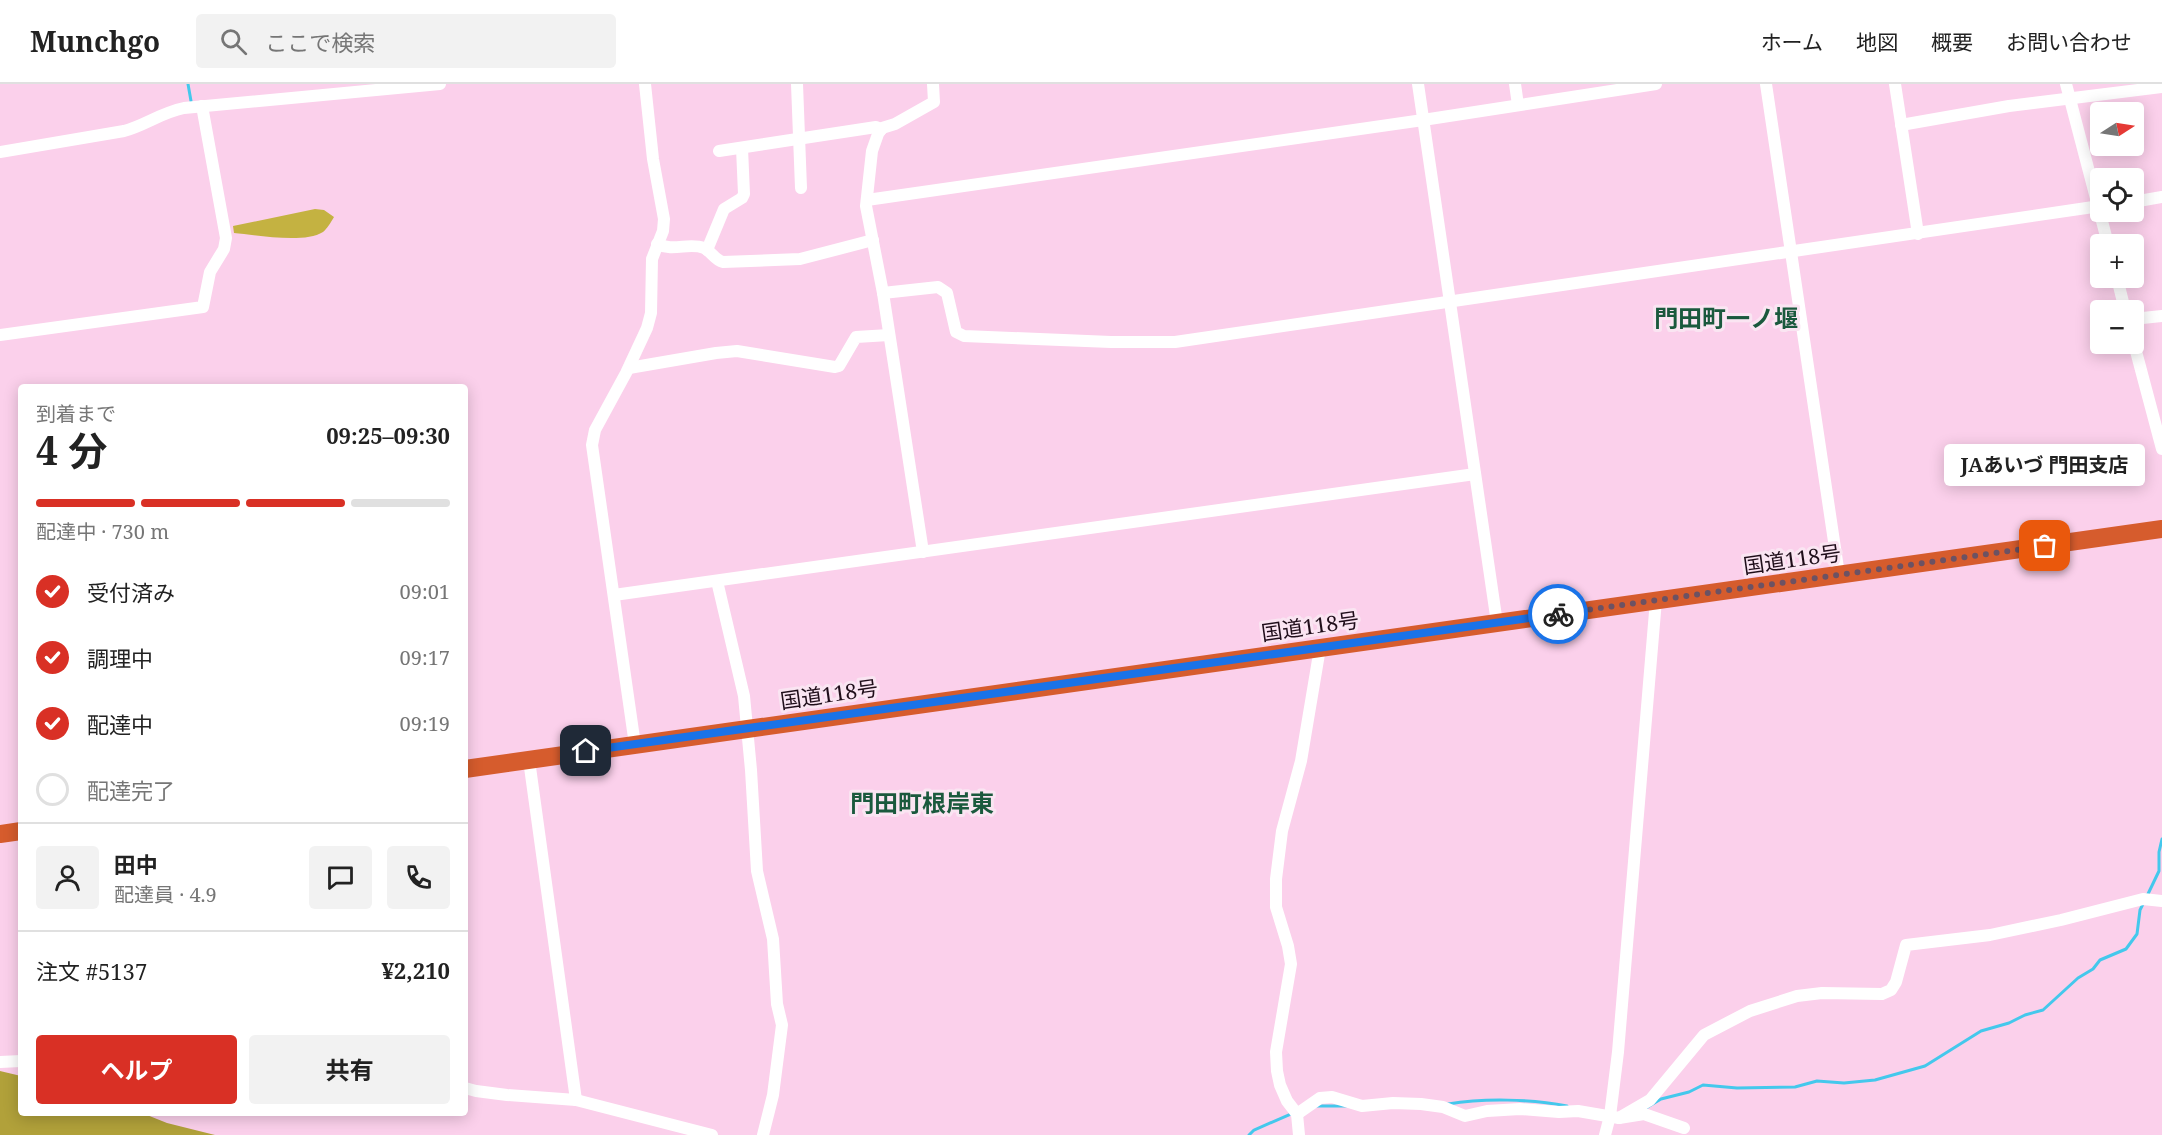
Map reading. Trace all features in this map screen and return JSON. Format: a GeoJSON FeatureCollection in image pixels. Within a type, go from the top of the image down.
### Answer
{"type":"FeatureCollection","features":[{"type":"Feature","properties":{"kind":"highway","name":"国道118号"},"geometry":{"type":"LineString","coordinates":[[468,769],[2162,529]]}},
{"type":"Feature","properties":{"kind":"highway"},"geometry":{"type":"LineString","coordinates":[[0,834],[18,831]]}},
{"type":"Feature","properties":{"kind":"street"},"geometry":{"type":"LineString","coordinates":[[0,152],[124,131],[135,128],[166,111],[440,84]]}},
{"type":"Feature","properties":{"kind":"street"},"geometry":{"type":"LineString","coordinates":[[635,745],[592,445],[595,430],[629,368],[647,328],[651,313],[652,259],[663,231],[664,219],[653,159],[645,84]]}},
{"type":"Feature","properties":{"kind":"street"},"geometry":{"type":"LineString","coordinates":[[797,84],[801,188]]}},
{"type":"Feature","properties":{"kind":"street"},"geometry":{"type":"LineString","coordinates":[[923,552],[867,200],[872,151],[881,130],[934,102],[933,84]]}},
{"type":"Feature","properties":{"kind":"street"},"geometry":{"type":"LineString","coordinates":[[1418,84],[1497,623]]}},
{"type":"Feature","properties":{"kind":"street"},"geometry":{"type":"LineString","coordinates":[[1515,84],[1518,105]]}},
{"type":"Feature","properties":{"kind":"street"},"geometry":{"type":"LineString","coordinates":[[867,200],[1424,120],[1518,105],[1594,88],[1656,84]]}},
{"type":"Feature","properties":{"kind":"street"},"geometry":{"type":"LineString","coordinates":[[1766,84],[1839,575]]}},
{"type":"Feature","properties":{"kind":"street"},"geometry":{"type":"LineString","coordinates":[[1895,84],[1918,234]]}},
{"type":"Feature","properties":{"kind":"street"},"geometry":{"type":"LineString","coordinates":[[2066,84],[2090,172]]}},
{"type":"Feature","properties":{"kind":"street"},"geometry":{"type":"LineString","coordinates":[[1901,125],[2009,106],[2162,87]]}},
{"type":"Feature","properties":{"kind":"street"},"geometry":{"type":"LineString","coordinates":[[0,335],[203,307],[210,272],[224,249],[226,238],[202,106]]}},
{"type":"Feature","properties":{"kind":"street"},"geometry":{"type":"LineString","coordinates":[[719,151],[876,127],[881,130]]}},
{"type":"Feature","properties":{"kind":"street"},"geometry":{"type":"LineString","coordinates":[[707,250],[724,209],[742,198],[744,194],[742,148]]}},
{"type":"Feature","properties":{"kind":"street"},"geometry":{"type":"LineString","coordinates":[[2144,199],[2162,197]]}},
{"type":"Feature","properties":{"kind":"street"},"geometry":{"type":"LineString","coordinates":[[883,293],[938,287],[944,290],[947,293],[956,332],[964,336],[1111,342],[1175,342],[2090,207]]}},
{"type":"Feature","properties":{"kind":"street"},"geometry":{"type":"LineString","coordinates":[[657,244],[667,249],[696,247],[707,250],[723,262],[782,261],[818,255],[873,240]]}},
{"type":"Feature","properties":{"kind":"street"},"geometry":{"type":"LineString","coordinates":[[2144,318],[2162,316]]}},
{"type":"Feature","properties":{"kind":"street"},"geometry":{"type":"LineString","coordinates":[[629,368],[716,352],[737,351],[835,367],[839,366],[856,337],[889,335]]}},
{"type":"Feature","properties":{"kind":"street"},"geometry":{"type":"LineString","coordinates":[[2137,354],[2162,449]]}},
{"type":"Feature","properties":{"kind":"street"},"geometry":{"type":"LineString","coordinates":[[614,595],[1475,474]]}},
{"type":"Feature","properties":{"kind":"street"},"geometry":{"type":"LineString","coordinates":[[717,581],[744,696],[757,871],[773,939],[777,1004],[782,1025],[773,1095],[763,1135]]}},
{"type":"Feature","properties":{"kind":"street"},"geometry":{"type":"LineString","coordinates":[[1605,1135],[1615,1117],[1619,1041],[1656,600]]}},
{"type":"Feature","properties":{"kind":"street"},"geometry":{"type":"LineString","coordinates":[[1299,1135],[1297,1114],[1287,1101],[1277,1071],[1276,1052],[1291,964],[1276,907],[1276,879],[1282,831],[1301,761],[1320,648]]}},
{"type":"Feature","properties":{"kind":"street"},"geometry":{"type":"LineString","coordinates":[[529,760],[576,1100]]}},
{"type":"Feature","properties":{"kind":"street"},"geometry":{"type":"LineString","coordinates":[[1615,1117],[1650,1100],[1704,1035],[1750,1011],[1797,996],[1822,993],[1882,994],[1891,990],[1896,982],[1906,945],[1990,935],[2143,899],[2162,901]]}},
{"type":"Feature","properties":{"kind":"street"},"geometry":{"type":"LineString","coordinates":[[0,1062],[18,1061]]}},
{"type":"Feature","properties":{"kind":"street"},"geometry":{"type":"LineString","coordinates":[[468,1089],[507,1095],[576,1100],[712,1135]]}},
{"type":"Feature","properties":{"kind":"street"},"geometry":{"type":"LineString","coordinates":[[1297,1114],[1320,1098],[1332,1097],[1362,1106],[1393,1103],[1443,1107],[1465,1116],[1487,1111],[1520,1109],[1578,1111],[1615,1117],[1644,1113],[1684,1128]]}},
{"type":"Feature","properties":{"kind":"shaded area"},"geometry":{"type":"Polygon","coordinates":[[[315,209],[324,210],[334,217],[323,232],[315,236],[280,238],[234,233],[233,226],[315,209]]]}},
{"type":"Feature","properties":{"kind":"shaded area"},"geometry":{"type":"Polygon","coordinates":[[[0,1071],[18,1075],[18,1116],[150,1116],[167,1123],[215,1135],[0,1135],[0,1071]]]}},
{"type":"Feature","properties":{"kind":"waterway"},"geometry":{"type":"LineString","coordinates":[[188,84],[191,101]]}},
{"type":"Feature","properties":{"kind":"waterway"},"geometry":{"type":"LineString","coordinates":[[2147,896],[2159,871],[2162,839]]}},
{"type":"Feature","properties":{"kind":"waterway"},"geometry":{"type":"LineString","coordinates":[[1646,1108],[1661,1099],[1689,1092],[1703,1085],[1737,1088],[1795,1087],[1817,1081],[1844,1083],[1875,1080],[1925,1066],[1981,1031],[2043,1010],[2078,978],[2093,969],[2100,960],[2126,949],[2137,934],[2140,910],[2144,902]]}},
{"type":"Feature","properties":{"kind":"waterway"},"geometry":{"type":"LineString","coordinates":[[1448,1104],[1508,1100],[1567,1106]]}},
{"type":"Feature","properties":{"kind":"waterway"},"geometry":{"type":"LineString","coordinates":[[1316,1106],[1346,1106]]}},
{"type":"Feature","properties":{"kind":"waterway"},"geometry":{"type":"LineString","coordinates":[[1249,1135],[1254,1130],[1293,1113]]}},
{"type":"Feature","properties":{"kind":"way so far"},"geometry":{"type":"LineString","coordinates":[[1558,614],[2045,546]]}},
{"type":"Feature","properties":{"kind":"place","name":"JAあいづ 門田支店"},"geometry":{"type":"Point","coordinates":[2045,546]}},
{"type":"Feature","properties":{"kind":"district","name":"門田町一ノ堰"},"geometry":{"type":"Point","coordinates":[1726,317]}},
{"type":"Feature","properties":{"kind":"district","name":"門田町根岸東"},"geometry":{"type":"Point","coordinates":[922,802]}},
{"type":"Feature","properties":{"kind":"route"},"geometry":{"type":"LineString","coordinates":[[586,751],[1558,614]]}}]}
